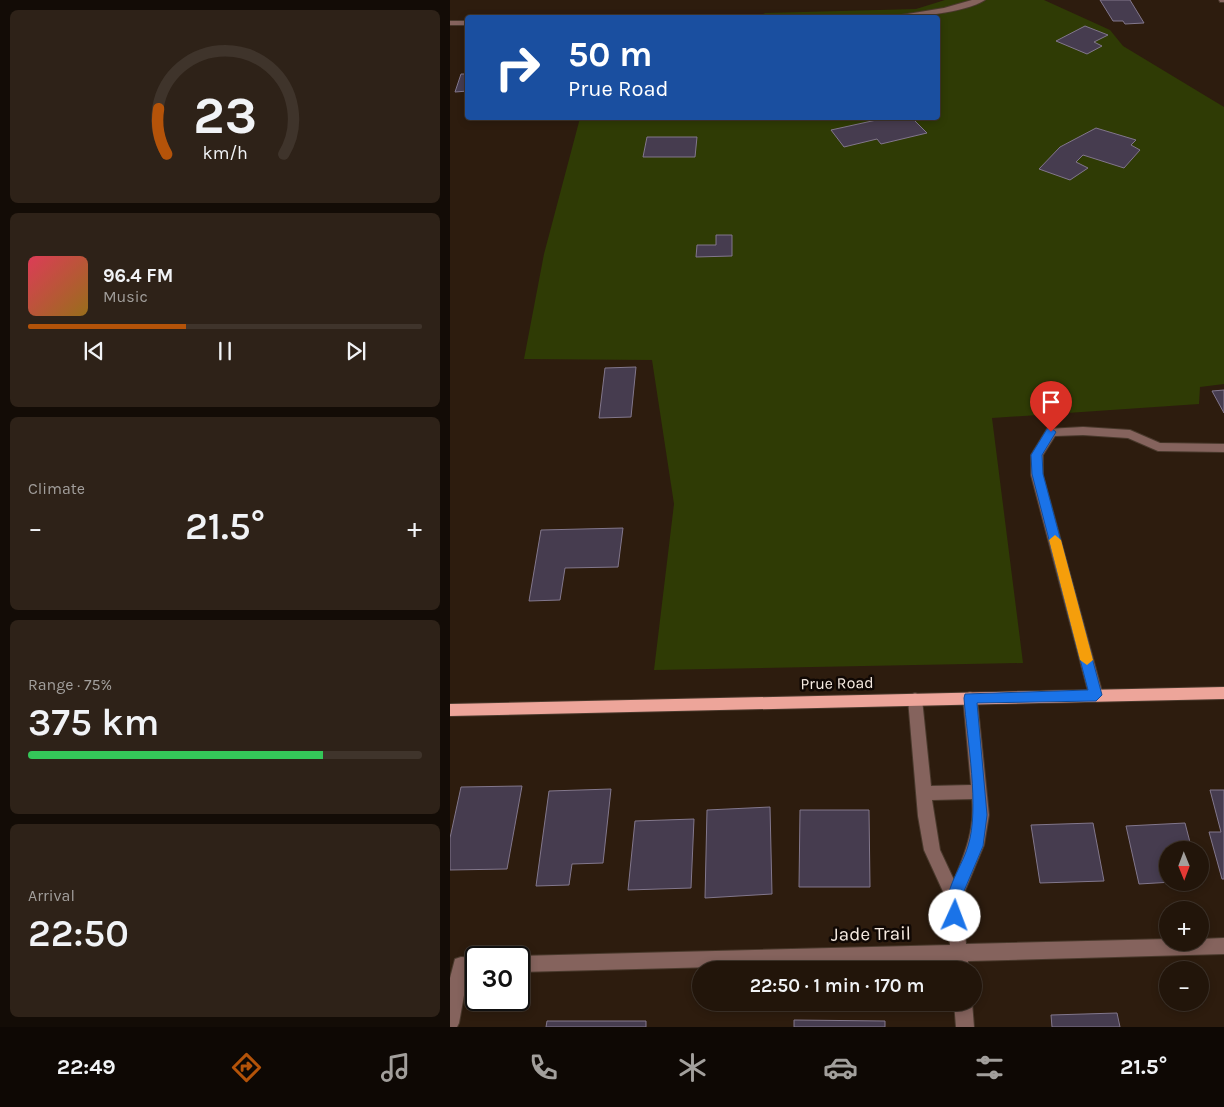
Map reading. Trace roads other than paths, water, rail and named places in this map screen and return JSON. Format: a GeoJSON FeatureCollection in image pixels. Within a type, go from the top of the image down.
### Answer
{"type":"FeatureCollection","features":[{"type":"Feature","properties":{"kind":"main road","name":"Prue Road"},"geometry":{"type":"LineString","coordinates":[[450,710],[1224,693]]}},
{"type":"Feature","properties":{"kind":"street"},"geometry":{"type":"LineString","coordinates":[[909,15],[945,10],[981,0]]}},
{"type":"Feature","properties":{"kind":"street"},"geometry":{"type":"LineString","coordinates":[[450,23],[465,23]]}},
{"type":"Feature","properties":{"kind":"street"},"geometry":{"type":"LineString","coordinates":[[1096,695],[1037,474],[1037,455],[1051,432],[1075,431],[1130,434],[1158,447],[1224,448]]}},
{"type":"Feature","properties":{"kind":"street"},"geometry":{"type":"LineString","coordinates":[[954,898],[976,846],[980,815],[970,698]]}},
{"type":"Feature","properties":{"kind":"street"},"geometry":{"type":"LineString","coordinates":[[915,699],[924,793],[932,850],[954,898],[959,961]]}},
{"type":"Feature","properties":{"kind":"street"},"geometry":{"type":"LineString","coordinates":[[924,793],[979,792]]}},
{"type":"Feature","properties":{"kind":"street","name":"Jade Trail"},"geometry":{"type":"LineString","coordinates":[[530,964],[1224,946]]}},
{"type":"Feature","properties":{"kind":"street"},"geometry":{"type":"LineString","coordinates":[[450,1023],[465,977]]}},
{"type":"Feature","properties":{"kind":"street"},"geometry":{"type":"LineString","coordinates":[[964,1011],[965,1027]]}}]}
